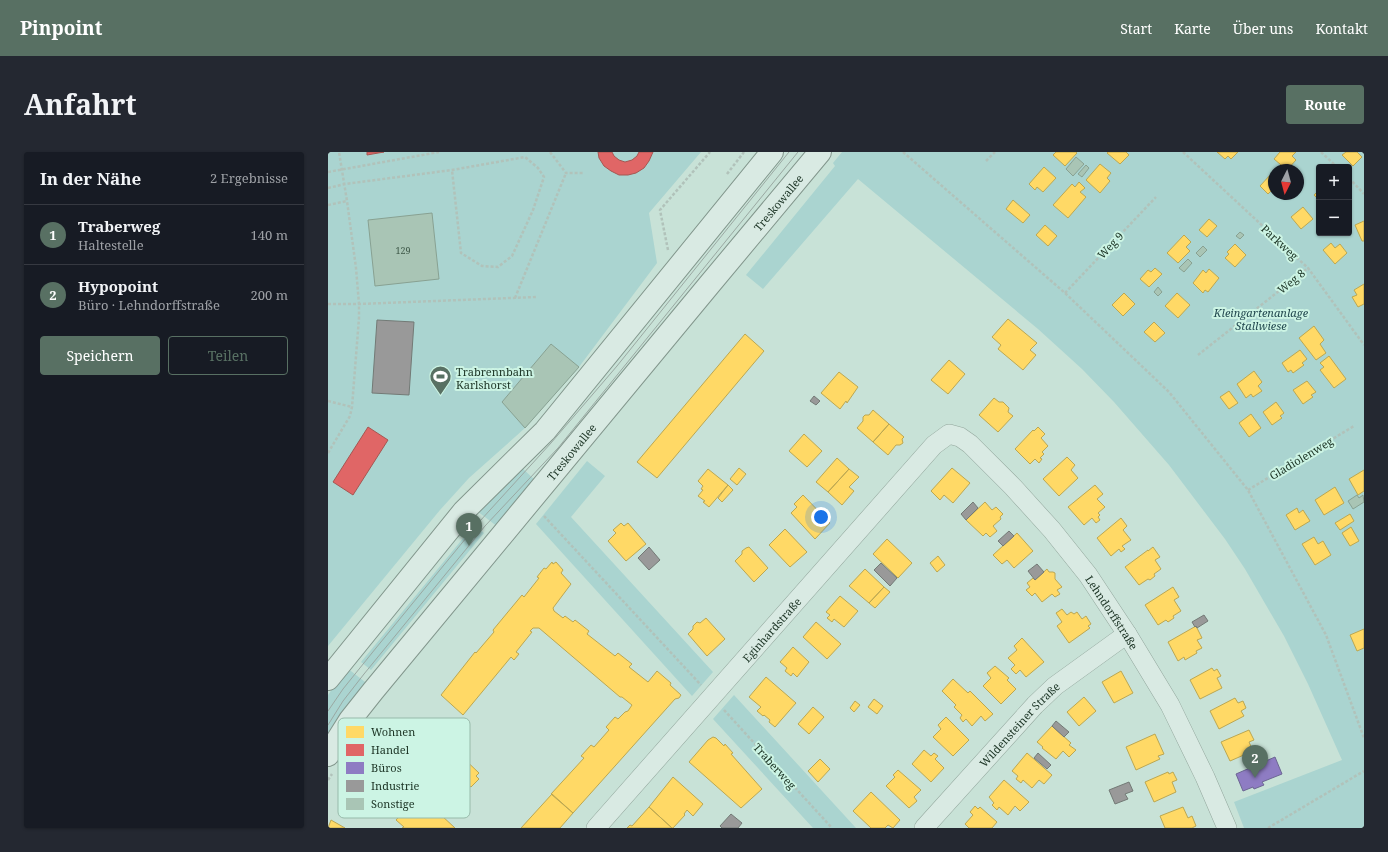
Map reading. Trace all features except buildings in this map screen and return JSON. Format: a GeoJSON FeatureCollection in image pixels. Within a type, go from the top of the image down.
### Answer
{"type":"FeatureCollection","features":[{"type":"Feature","properties":{"kind":"main road"},"geometry":{"type":"LineString","coordinates":[[328,679],[466,509],[545,431],[772,152]]}},
{"type":"Feature","properties":{"kind":"main road","name":"Treskowallee"},"geometry":{"type":"LineString","coordinates":[[352,718],[699,296],[820,152]]}},
{"type":"Feature","properties":{"kind":"main road","name":"Treskowallee"},"geometry":{"type":"LineString","coordinates":[[328,755],[338,739]]}},
{"type":"Feature","properties":{"kind":"street","name":"Lehndorffstraße"},"geometry":{"type":"LineString","coordinates":[[949,434],[960,437],[970,444],[1013,487],[1052,530],[1088,575],[1127,634],[1170,705],[1205,777],[1227,828]]}},
{"type":"Feature","properties":{"kind":"street","name":"Eginhardstraße"},"geometry":{"type":"LineString","coordinates":[[596,828],[934,445],[949,434]]}},
{"type":"Feature","properties":{"kind":"street","name":"Wildensteiner Straße"},"geometry":{"type":"LineString","coordinates":[[924,828],[1035,705],[1055,686],[1127,634]]}},
{"type":"Feature","properties":{"kind":"path"},"geometry":{"type":"LineString","coordinates":[[328,453],[350,416],[359,318],[356,268],[343,170],[339,152]]}},
{"type":"Feature","properties":{"kind":"path"},"geometry":{"type":"LineString","coordinates":[[328,172],[439,152]]}},
{"type":"Feature","properties":{"kind":"path"},"geometry":{"type":"LineString","coordinates":[[550,152],[566,173]]}},
{"type":"Feature","properties":{"kind":"path"},"geometry":{"type":"LineString","coordinates":[[669,254],[660,210],[710,152]]}},
{"type":"Feature","properties":{"kind":"path"},"geometry":{"type":"LineString","coordinates":[[904,152],[1065,293],[1169,392],[1248,490],[1326,635],[1364,738]]}},
{"type":"Feature","properties":{"kind":"path"},"geometry":{"type":"LineString","coordinates":[[986,161],[995,152]]}},
{"type":"Feature","properties":{"kind":"path","name":"Parkweg"},"geometry":{"type":"LineString","coordinates":[[1183,152],[1308,268],[1364,345]]}},
{"type":"Feature","properties":{"kind":"path"},"geometry":{"type":"LineString","coordinates":[[1321,152],[1334,164]]}},
{"type":"Feature","properties":{"kind":"path"},"geometry":{"type":"LineString","coordinates":[[328,188],[345,184],[452,170],[525,157],[538,168],[544,177],[533,210],[512,256],[498,267],[482,266],[460,253],[452,170]]}},
{"type":"Feature","properties":{"kind":"path"},"geometry":{"type":"LineString","coordinates":[[566,173],[583,173]]}},
{"type":"Feature","properties":{"kind":"path"},"geometry":{"type":"LineString","coordinates":[[515,298],[566,173]]}},
{"type":"Feature","properties":{"kind":"path"},"geometry":{"type":"LineString","coordinates":[[1352,181],[1364,194]]}},
{"type":"Feature","properties":{"kind":"path","name":"Weg 9"},"geometry":{"type":"LineString","coordinates":[[1065,293],[1156,197]]}},
{"type":"Feature","properties":{"kind":"path"},"geometry":{"type":"LineString","coordinates":[[328,205],[347,201]]}},
{"type":"Feature","properties":{"kind":"path","name":"Weg 8"},"geometry":{"type":"LineString","coordinates":[[1198,355],[1308,268]]}},
{"type":"Feature","properties":{"kind":"path"},"geometry":{"type":"LineString","coordinates":[[328,304],[536,297]]}},
{"type":"Feature","properties":{"kind":"path"},"geometry":{"type":"LineString","coordinates":[[328,401],[352,407]]}},
{"type":"Feature","properties":{"kind":"path","name":"Gladiolenweg"},"geometry":{"type":"LineString","coordinates":[[1248,490],[1354,426]]}},
{"type":"Feature","properties":{"kind":"path"},"geometry":{"type":"LineString","coordinates":[[542,514],[704,688]]}},
{"type":"Feature","properties":{"kind":"path","name":"Traberweg"},"geometry":{"type":"LineString","coordinates":[[721,707],[832,828]]}},
{"type":"Feature","properties":{"kind":"path"},"geometry":{"type":"LineString","coordinates":[[1268,828],[1273,827],[1364,771]]}},
{"type":"Feature","properties":{"kind":"green space","name":"Trabrennbahn Karlshorst"},"geometry":{"type":"Polygon","coordinates":[[[328,152],[701,152],[649,213],[657,263],[579,367],[525,428],[469,478],[440,510],[328,646],[328,152]]]}},
{"type":"Feature","properties":{"kind":"green space","name":"Kleingartenanlage Stallwiese"},"geometry":{"type":"Polygon","coordinates":[[[842,152],[1364,152],[1364,828],[1244,828],[1234,802],[1342,760],[1308,684],[1284,636],[1245,569],[1225,539],[1169,465],[1114,402],[1082,369],[1038,329],[858,179],[763,289],[746,275],[835,166],[833,163],[842,152]]]}},
{"type":"Feature","properties":{"kind":"green space"},"geometry":{"type":"Polygon","coordinates":[[[587,461],[605,476],[571,517],[713,672],[692,696],[536,524],[587,461]]]}},
{"type":"Feature","properties":{"kind":"green space"},"geometry":{"type":"Polygon","coordinates":[[[521,467],[536,481],[498,527],[477,511],[521,467]]]}},
{"type":"Feature","properties":{"kind":"green space"},"geometry":{"type":"Polygon","coordinates":[[[474,525],[484,533],[371,670],[361,662],[474,525]]]}},
{"type":"Feature","properties":{"kind":"green space"},"geometry":{"type":"Polygon","coordinates":[[[347,668],[369,685],[343,718],[338,718],[338,724],[328,737],[328,695],[347,668]]]}},
{"type":"Feature","properties":{"kind":"green space"},"geometry":{"type":"Polygon","coordinates":[[[734,695],[856,828],[813,828],[713,719],[734,695]]]}},
{"type":"Feature","properties":{"kind":"tram line"},"geometry":{"type":"LineString","coordinates":[[328,711],[343,689],[480,521],[551,443],[617,366],[789,152]]}},
{"type":"Feature","properties":{"kind":"tram line"},"geometry":{"type":"LineString","coordinates":[[328,725],[343,701],[364,674],[485,526],[558,448],[798,152]]}},
{"type":"Feature","properties":{"kind":"place","name":"Trabrennbahn Karlshorst"},"geometry":{"type":"Point","coordinates":[440,396]}},
{"type":"Feature","properties":{"kind":"place","name":"Traberweg"},"geometry":{"type":"Point","coordinates":[469,546]}},
{"type":"Feature","properties":{"kind":"place","name":"Hypopoint"},"geometry":{"type":"Point","coordinates":[1255,778]}}]}
